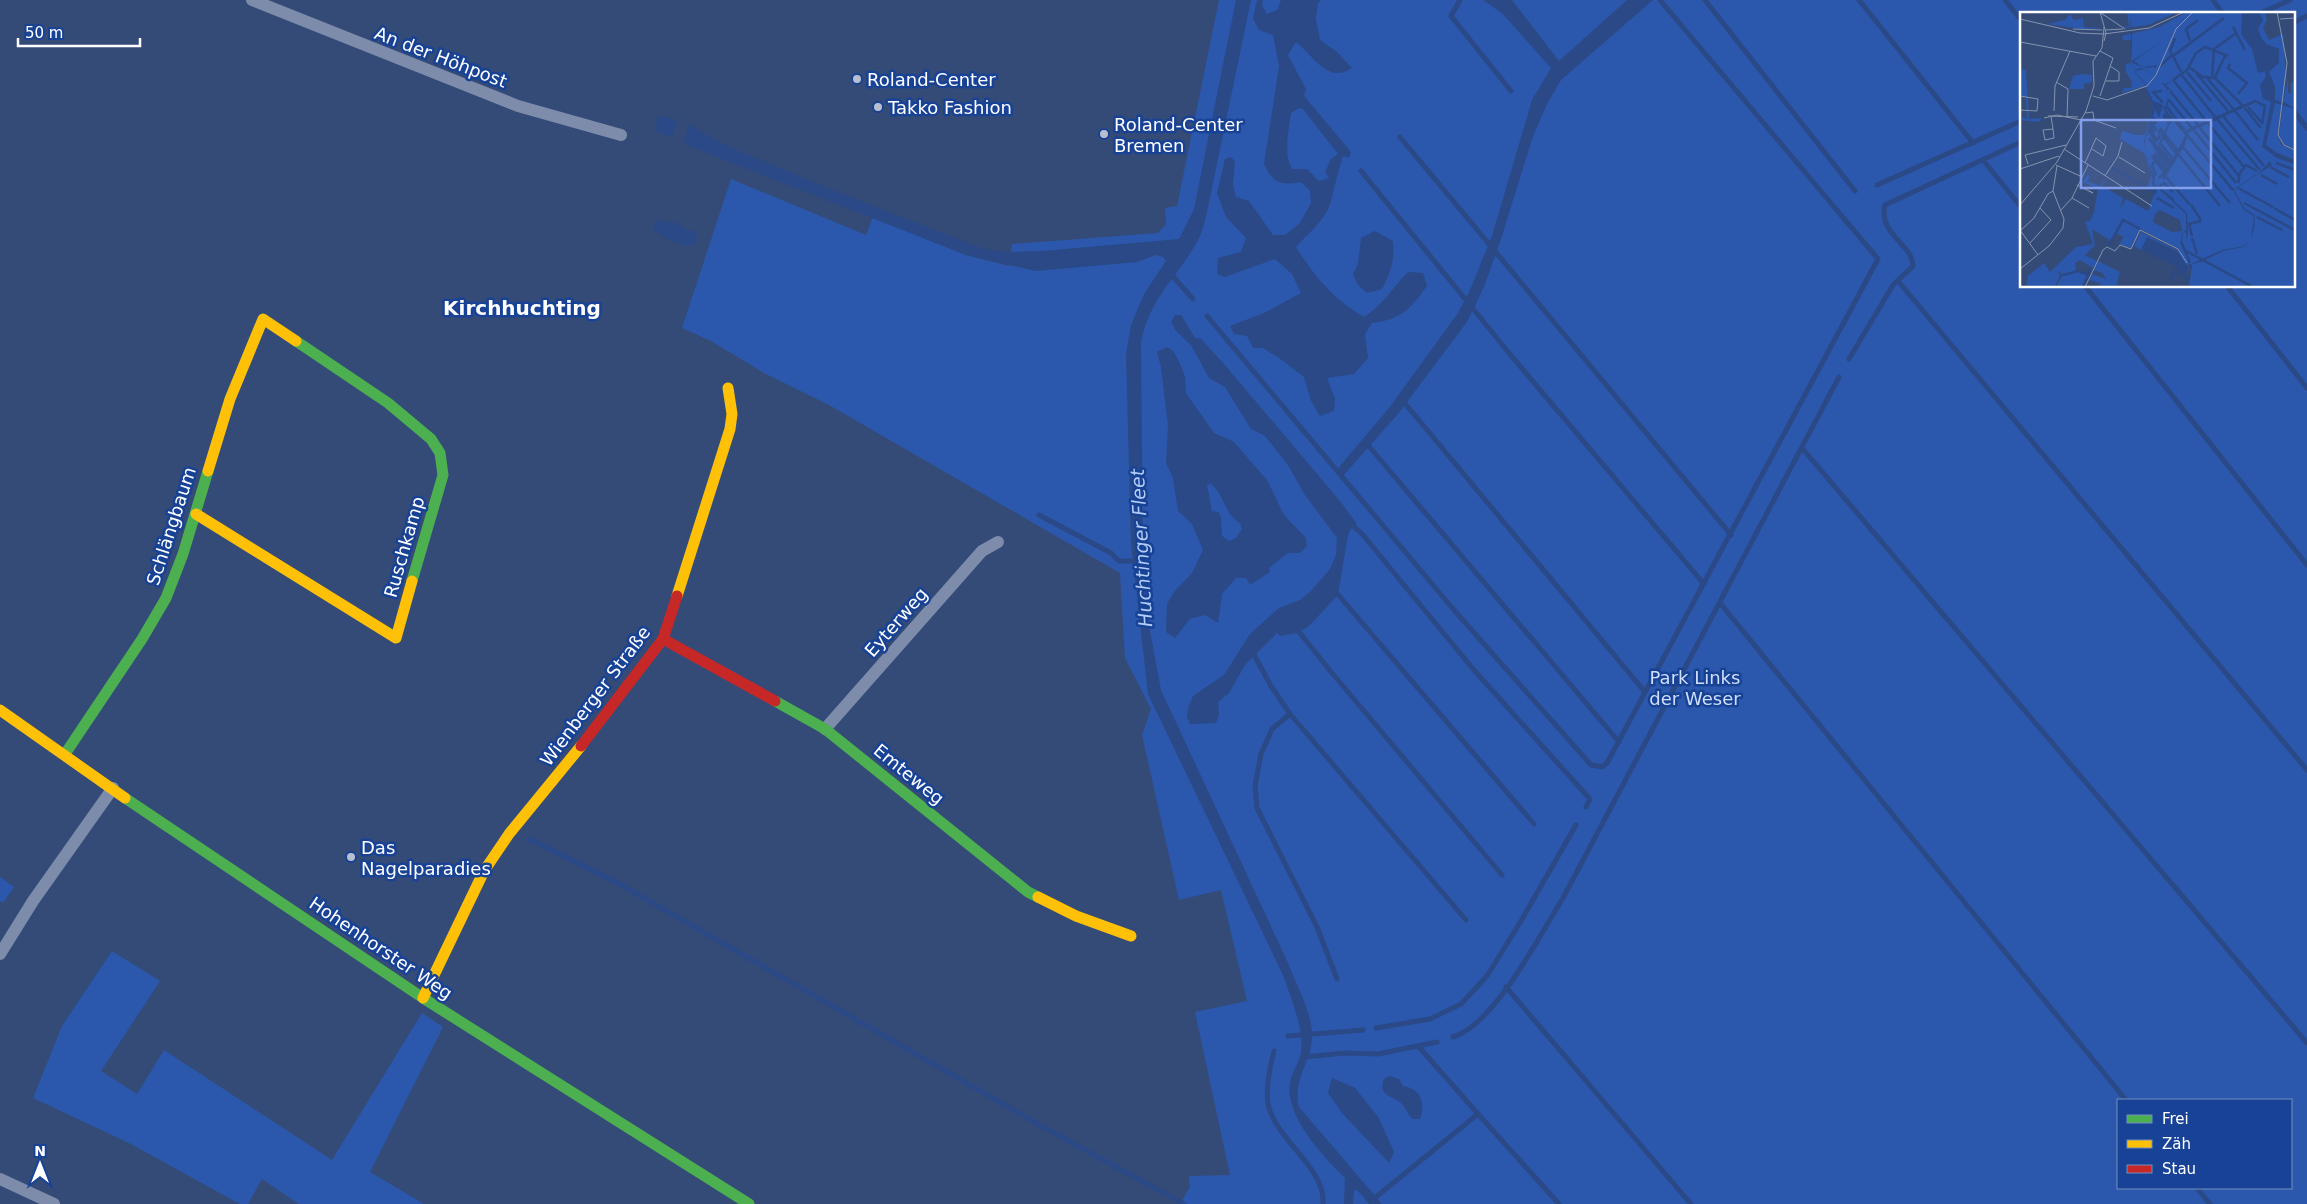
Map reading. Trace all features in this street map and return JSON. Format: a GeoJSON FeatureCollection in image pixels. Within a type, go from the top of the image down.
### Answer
{"type":"FeatureCollection","features":[{"type":"Feature","properties":{"kind":"street","name":"An der Höhpost"},"geometry":{"type":"LineString","coordinates":[[252,0],[518,106],[621,136]]}},
{"type":"Feature","properties":{"kind":"street","name":"Schlängbaum"},"geometry":{"type":"LineString","coordinates":[[65,754],[142,640],[166,598],[196,514],[230,400],[263,319]]}},
{"type":"Feature","properties":{"kind":"street","name":"Ruschkamp"},"geometry":{"type":"LineString","coordinates":[[196,514],[396,638],[443,476],[440,452],[422,429],[397,409],[263,319]]}},
{"type":"Feature","properties":{"kind":"street","name":"Wienberger Straße"},"geometry":{"type":"LineString","coordinates":[[423,998],[484,871],[509,834],[611,709],[663,639],[730,429],[732,414],[728,388]]}},
{"type":"Feature","properties":{"kind":"street","name":"Eyterweg"},"geometry":{"type":"LineString","coordinates":[[825,729],[982,551],[998,542]]}},
{"type":"Feature","properties":{"kind":"street","name":"Emteweg"},"geometry":{"type":"LineString","coordinates":[[663,639],[825,729],[1028,892],[1076,916],[1131,936]]}},
{"type":"Feature","properties":{"kind":"street","name":"Hohenhorster Weg"},"geometry":{"type":"LineString","coordinates":[[0,710],[423,998],[749,1204]]}},
{"type":"Feature","properties":{"kind":"street"},"geometry":{"type":"LineString","coordinates":[[0,954],[33,902],[113,788]]}},
{"type":"Feature","properties":{"kind":"street"},"geometry":{"type":"LineString","coordinates":[[0,1179],[54,1204]]}},
{"type":"Feature","properties":{"kind":"green space","name":"Park Links der Weser"},"geometry":{"type":"Polygon","coordinates":[[[1219,0],[2307,0],[2307,1204],[1180,1204],[1190,1187],[1189,1176],[1230,1175],[1195,1012],[1247,1001],[1221,890],[1179,900],[1142,735],[1151,709],[1125,658],[1120,573],[829,405],[764,373],[711,341],[682,328],[731,179],[866,235],[873,217],[966,255],[1009,266],[1012,244],[1158,233],[1166,224],[1165,208],[1177,206],[1219,0]]]}},
{"type":"Feature","properties":{"kind":"green space"},"geometry":{"type":"Polygon","coordinates":[[[0,877],[14,887],[3,903],[0,901],[0,877]]]}},
{"type":"Feature","properties":{"kind":"green space"},"geometry":{"type":"Polygon","coordinates":[[[112,951],[160,981],[101,1071],[137,1094],[164,1050],[332,1160],[422,1013],[443,1027],[370,1172],[424,1204],[299,1204],[262,1179],[248,1204],[240,1204],[131,1144],[33,1098],[62,1026],[112,951]]]}},
{"type":"Feature","properties":{"kind":"water","name":"Huchtinger Fleet"},"geometry":{"type":"Polygon","coordinates":[[[1236,0],[1251,0],[1204,225],[1191,252],[1158,298],[1151,311],[1141,342],[1143,558],[1148,620],[1161,690],[1288,963],[1309,1014],[1312,1042],[1298,1087],[1299,1107],[1382,1204],[1369,1204],[1357,1190],[1354,1191],[1353,1204],[1344,1204],[1345,1178],[1326,1159],[1307,1135],[1293,1108],[1290,1082],[1300,1057],[1302,1044],[1296,1013],[1283,975],[1148,694],[1131,543],[1126,353],[1131,325],[1144,294],[1166,261],[1163,257],[1156,255],[1137,262],[1036,271],[966,255],[684,144],[689,124],[720,143],[830,189],[981,248],[1005,252],[1042,251],[1179,239],[1194,209],[1236,0]]]}},
{"type":"Feature","properties":{"kind":"water"},"geometry":{"type":"Polygon","coordinates":[[[1257,0],[1263,0],[1262,5],[1267,14],[1277,10],[1281,0],[1321,0],[1318,3],[1316,19],[1320,40],[1337,52],[1352,68],[1336,73],[1328,71],[1296,42],[1288,55],[1306,89],[1304,96],[1351,152],[1349,158],[1343,156],[1329,208],[1316,226],[1296,247],[1317,277],[1334,295],[1353,311],[1364,317],[1382,301],[1408,272],[1423,273],[1427,286],[1404,312],[1390,319],[1372,323],[1365,334],[1368,358],[1354,374],[1327,378],[1335,399],[1334,411],[1320,416],[1311,401],[1304,377],[1263,348],[1253,348],[1247,336],[1234,334],[1230,326],[1264,313],[1301,293],[1292,274],[1275,259],[1225,277],[1217,274],[1218,258],[1241,252],[1246,238],[1226,217],[1217,193],[1225,159],[1231,157],[1235,162],[1233,185],[1236,197],[1249,201],[1273,235],[1285,235],[1300,223],[1311,203],[1310,191],[1301,182],[1288,184],[1278,182],[1264,164],[1279,66],[1273,35],[1259,30],[1253,19],[1257,0]],[[1299,108],[1291,113],[1287,142],[1289,163],[1292,169],[1307,169],[1319,181],[1329,178],[1325,172],[1331,159],[1338,154],[1303,109],[1299,108]]]}},
{"type":"Feature","properties":{"kind":"water"},"geometry":{"type":"Polygon","coordinates":[[[1483,0],[1512,0],[1559,61],[1627,0],[1653,0],[1561,80],[1547,104],[1533,136],[1484,287],[1467,322],[1398,414],[1341,478],[1337,474],[1340,466],[1389,408],[1458,313],[1470,290],[1492,236],[1532,100],[1551,68],[1503,14],[1483,0]]]}},
{"type":"Feature","properties":{"kind":"water"},"geometry":{"type":"Polygon","coordinates":[[[659,115],[677,120],[672,137],[654,131],[659,115]]]}},
{"type":"Feature","properties":{"kind":"water"},"geometry":{"type":"Polygon","coordinates":[[[658,220],[680,224],[683,228],[695,232],[698,238],[694,245],[690,246],[674,242],[655,231],[653,224],[658,220]]]}},
{"type":"Feature","properties":{"kind":"water"},"geometry":{"type":"Polygon","coordinates":[[[1375,231],[1393,241],[1393,260],[1382,289],[1367,293],[1358,285],[1353,274],[1358,264],[1361,238],[1375,231]]]}},
{"type":"Feature","properties":{"kind":"water"},"geometry":{"type":"Polygon","coordinates":[[[1175,315],[1181,315],[1195,338],[1200,338],[1224,364],[1340,501],[1357,524],[1350,530],[1347,540],[1338,595],[1308,627],[1297,633],[1280,636],[1277,633],[1245,665],[1229,693],[1218,702],[1219,715],[1216,723],[1190,724],[1187,717],[1188,708],[1193,696],[1224,675],[1250,634],[1279,608],[1300,600],[1311,591],[1330,569],[1336,555],[1337,538],[1305,495],[1288,465],[1265,436],[1251,429],[1225,387],[1209,378],[1191,345],[1176,331],[1171,322],[1175,315]]]}},
{"type":"Feature","properties":{"kind":"water"},"geometry":{"type":"Polygon","coordinates":[[[1167,347],[1174,352],[1185,377],[1186,393],[1214,433],[1234,442],[1267,480],[1284,515],[1306,538],[1307,546],[1300,553],[1288,553],[1269,568],[1270,572],[1250,585],[1246,578],[1236,578],[1222,594],[1218,623],[1205,615],[1190,619],[1175,638],[1166,632],[1167,604],[1174,592],[1192,573],[1203,550],[1192,524],[1178,511],[1173,478],[1166,463],[1168,425],[1161,367],[1157,352],[1167,347]],[[1211,484],[1207,485],[1212,511],[1218,512],[1221,517],[1222,536],[1229,541],[1236,538],[1242,529],[1240,523],[1231,515],[1211,484]]]}},
{"type":"Feature","properties":{"kind":"water"},"geometry":{"type":"Polygon","coordinates":[[[1389,1076],[1399,1079],[1403,1086],[1414,1090],[1418,1094],[1422,1102],[1420,1119],[1412,1119],[1402,1103],[1386,1094],[1383,1084],[1384,1079],[1389,1076]]]}},
{"type":"Feature","properties":{"kind":"water"},"geometry":{"type":"Polygon","coordinates":[[[1332,1078],[1355,1088],[1379,1118],[1394,1152],[1389,1163],[1342,1113],[1328,1093],[1332,1078]]]}},
{"type":"Feature","properties":{"kind":"waterway"},"geometry":{"type":"LineString","coordinates":[[1460,0],[1451,16],[1511,91]]}},
{"type":"Feature","properties":{"kind":"waterway"},"geometry":{"type":"LineString","coordinates":[[1207,316],[1454,610],[1591,765],[1602,767],[1607,763],[1878,259],[1660,0]]}},
{"type":"Feature","properties":{"kind":"waterway"},"geometry":{"type":"LineString","coordinates":[[1705,0],[1855,191]]}},
{"type":"Feature","properties":{"kind":"waterway"},"geometry":{"type":"LineString","coordinates":[[1859,0],[1973,143]]}},
{"type":"Feature","properties":{"kind":"waterway"},"geometry":{"type":"LineString","coordinates":[[2005,0],[2020,19]]}},
{"type":"Feature","properties":{"kind":"waterway"},"geometry":{"type":"LineString","coordinates":[[2213,0],[2222,12]]}},
{"type":"Feature","properties":{"kind":"waterway"},"geometry":{"type":"LineString","coordinates":[[2263,12],[2290,0]]}},
{"type":"Feature","properties":{"kind":"waterway"},"geometry":{"type":"LineString","coordinates":[[2294,22],[2307,16]]}},
{"type":"Feature","properties":{"kind":"waterway"},"geometry":{"type":"LineString","coordinates":[[2294,111],[2307,128]]}},
{"type":"Feature","properties":{"kind":"waterway"},"geometry":{"type":"LineString","coordinates":[[1877,185],[2020,121]]}},
{"type":"Feature","properties":{"kind":"waterway"},"geometry":{"type":"LineString","coordinates":[[1400,137],[1731,535]]}},
{"type":"Feature","properties":{"kind":"waterway"},"geometry":{"type":"LineString","coordinates":[[1849,359],[1893,285],[1913,266],[1912,258],[1908,251],[1886,224],[1884,215],[1885,205],[2020,142]]}},
{"type":"Feature","properties":{"kind":"waterway"},"geometry":{"type":"LineString","coordinates":[[1983,160],[2020,206]]}},
{"type":"Feature","properties":{"kind":"waterway"},"geometry":{"type":"LineString","coordinates":[[1361,171],[1509,353],[1704,584]]}},
{"type":"Feature","properties":{"kind":"waterway"},"geometry":{"type":"LineString","coordinates":[[1169,272],[1193,299]]}},
{"type":"Feature","properties":{"kind":"waterway"},"geometry":{"type":"LineString","coordinates":[[1898,281],[2307,770]]}},
{"type":"Feature","properties":{"kind":"waterway"},"geometry":{"type":"LineString","coordinates":[[2087,288],[2307,565]]}},
{"type":"Feature","properties":{"kind":"waterway"},"geometry":{"type":"LineString","coordinates":[[2229,288],[2307,388]]}},
{"type":"Feature","properties":{"kind":"waterway"},"geometry":{"type":"LineString","coordinates":[[1453,1037],[1469,1029],[1500,998],[1529,955],[1563,898],[1839,377]]}},
{"type":"Feature","properties":{"kind":"waterway"},"geometry":{"type":"LineString","coordinates":[[1403,401],[1645,692]]}},
{"type":"Feature","properties":{"kind":"waterway"},"geometry":{"type":"LineString","coordinates":[[1367,444],[1619,742]]}},
{"type":"Feature","properties":{"kind":"waterway"},"geometry":{"type":"LineString","coordinates":[[1802,448],[2307,1043]]}},
{"type":"Feature","properties":{"kind":"waterway","name":"Huchtinger Fleet"},"geometry":{"type":"LineString","coordinates":[[1039,515],[1111,553],[1119,561],[1139,561]]}},
{"type":"Feature","properties":{"kind":"waterway"},"geometry":{"type":"LineString","coordinates":[[1349,522],[1363,535],[1473,669],[1590,799],[1586,807]]}},
{"type":"Feature","properties":{"kind":"waterway"},"geometry":{"type":"LineString","coordinates":[[1335,591],[1534,824]]}},
{"type":"Feature","properties":{"kind":"waterway"},"geometry":{"type":"LineString","coordinates":[[1720,603],[2125,1099]]}},
{"type":"Feature","properties":{"kind":"waterway"},"geometry":{"type":"LineString","coordinates":[[1295,627],[1502,875]]}},
{"type":"Feature","properties":{"kind":"waterway"},"geometry":{"type":"LineString","coordinates":[[1252,651],[1271,686],[1290,714],[1466,920]]}},
{"type":"Feature","properties":{"kind":"waterway"},"geometry":{"type":"LineString","coordinates":[[1290,714],[1272,729],[1261,754],[1255,786],[1257,808],[1317,927],[1337,979]]}},
{"type":"Feature","properties":{"kind":"waterway"},"geometry":{"type":"LineString","coordinates":[[1376,1028],[1430,1019],[1461,1004],[1487,976],[1576,825]]}},
{"type":"Feature","properties":{"kind":"waterway"},"geometry":{"type":"LineString","coordinates":[[529,839],[623,886],[1052,1132],[1184,1204]]}},
{"type":"Feature","properties":{"kind":"waterway"},"geometry":{"type":"LineString","coordinates":[[1506,987],[1691,1204]]}},
{"type":"Feature","properties":{"kind":"waterway"},"geometry":{"type":"LineString","coordinates":[[1288,1036],[1363,1030]]}},
{"type":"Feature","properties":{"kind":"waterway"},"geometry":{"type":"LineString","coordinates":[[1304,1057],[1345,1053],[1378,1054],[1437,1042]]}},
{"type":"Feature","properties":{"kind":"waterway"},"geometry":{"type":"LineString","coordinates":[[1419,1047],[1478,1114]]}},
{"type":"Feature","properties":{"kind":"waterway"},"geometry":{"type":"LineString","coordinates":[[1274,1051],[1267,1088],[1269,1108],[1282,1132],[1310,1167],[1317,1179],[1322,1191],[1323,1204]]}},
{"type":"Feature","properties":{"kind":"waterway"},"geometry":{"type":"LineString","coordinates":[[1371,1201],[1478,1114],[1559,1204]]}},
{"type":"Feature","properties":{"kind":"waterway"},"geometry":{"type":"LineString","coordinates":[[2198,1189],[2210,1204]]}},
{"type":"Feature","properties":{"kind":"traffic: fast"},"geometry":{"type":"LineString","coordinates":[[296,341],[388,403],[431,439],[440,453],[443,475],[412,581]]}},
{"type":"Feature","properties":{"kind":"traffic: fast"},"geometry":{"type":"LineString","coordinates":[[65,754],[142,639],[166,598],[183,554],[208,471]]}},
{"type":"Feature","properties":{"kind":"traffic: fast"},"geometry":{"type":"LineString","coordinates":[[775,701],[825,729],[1028,892],[1038,897]]}},
{"type":"Feature","properties":{"kind":"traffic: fast"},"geometry":{"type":"LineString","coordinates":[[125,798],[423,998],[749,1204]]}},
{"type":"Feature","properties":{"kind":"traffic: slow"},"geometry":{"type":"LineString","coordinates":[[208,471],[230,399],[263,319],[296,341]]}},
{"type":"Feature","properties":{"kind":"traffic: slow"},"geometry":{"type":"LineString","coordinates":[[677,596],[730,429],[732,414],[728,388]]}},
{"type":"Feature","properties":{"kind":"traffic: slow"},"geometry":{"type":"LineString","coordinates":[[196,514],[396,638],[412,581]]}},
{"type":"Feature","properties":{"kind":"traffic: slow"},"geometry":{"type":"LineString","coordinates":[[0,710],[125,798]]}},
{"type":"Feature","properties":{"kind":"traffic: slow"},"geometry":{"type":"LineString","coordinates":[[423,998],[484,871],[509,834],[581,746]]}},
{"type":"Feature","properties":{"kind":"traffic: slow"},"geometry":{"type":"LineString","coordinates":[[1038,897],[1076,916],[1131,936]]}},
{"type":"Feature","properties":{"kind":"traffic: jam"},"geometry":{"type":"LineString","coordinates":[[581,746],[663,639],[677,596]]}},
{"type":"Feature","properties":{"kind":"traffic: jam"},"geometry":{"type":"LineString","coordinates":[[663,639],[775,701]]}},
{"type":"Feature","properties":{"kind":"place","name":"Roland-Center"},"geometry":{"type":"Point","coordinates":[857,79]}},
{"type":"Feature","properties":{"kind":"place","name":"Takko Fashion"},"geometry":{"type":"Point","coordinates":[878,107]}},
{"type":"Feature","properties":{"kind":"place","name":"Roland-Center Bremen"},"geometry":{"type":"Point","coordinates":[1104,134]}},
{"type":"Feature","properties":{"kind":"place","name":"Das Nagelparadies"},"geometry":{"type":"Point","coordinates":[351,857]}},
{"type":"Feature","properties":{"kind":"district","name":"Kirchhuchting"},"geometry":{"type":"Point","coordinates":[522,308]}}]}
